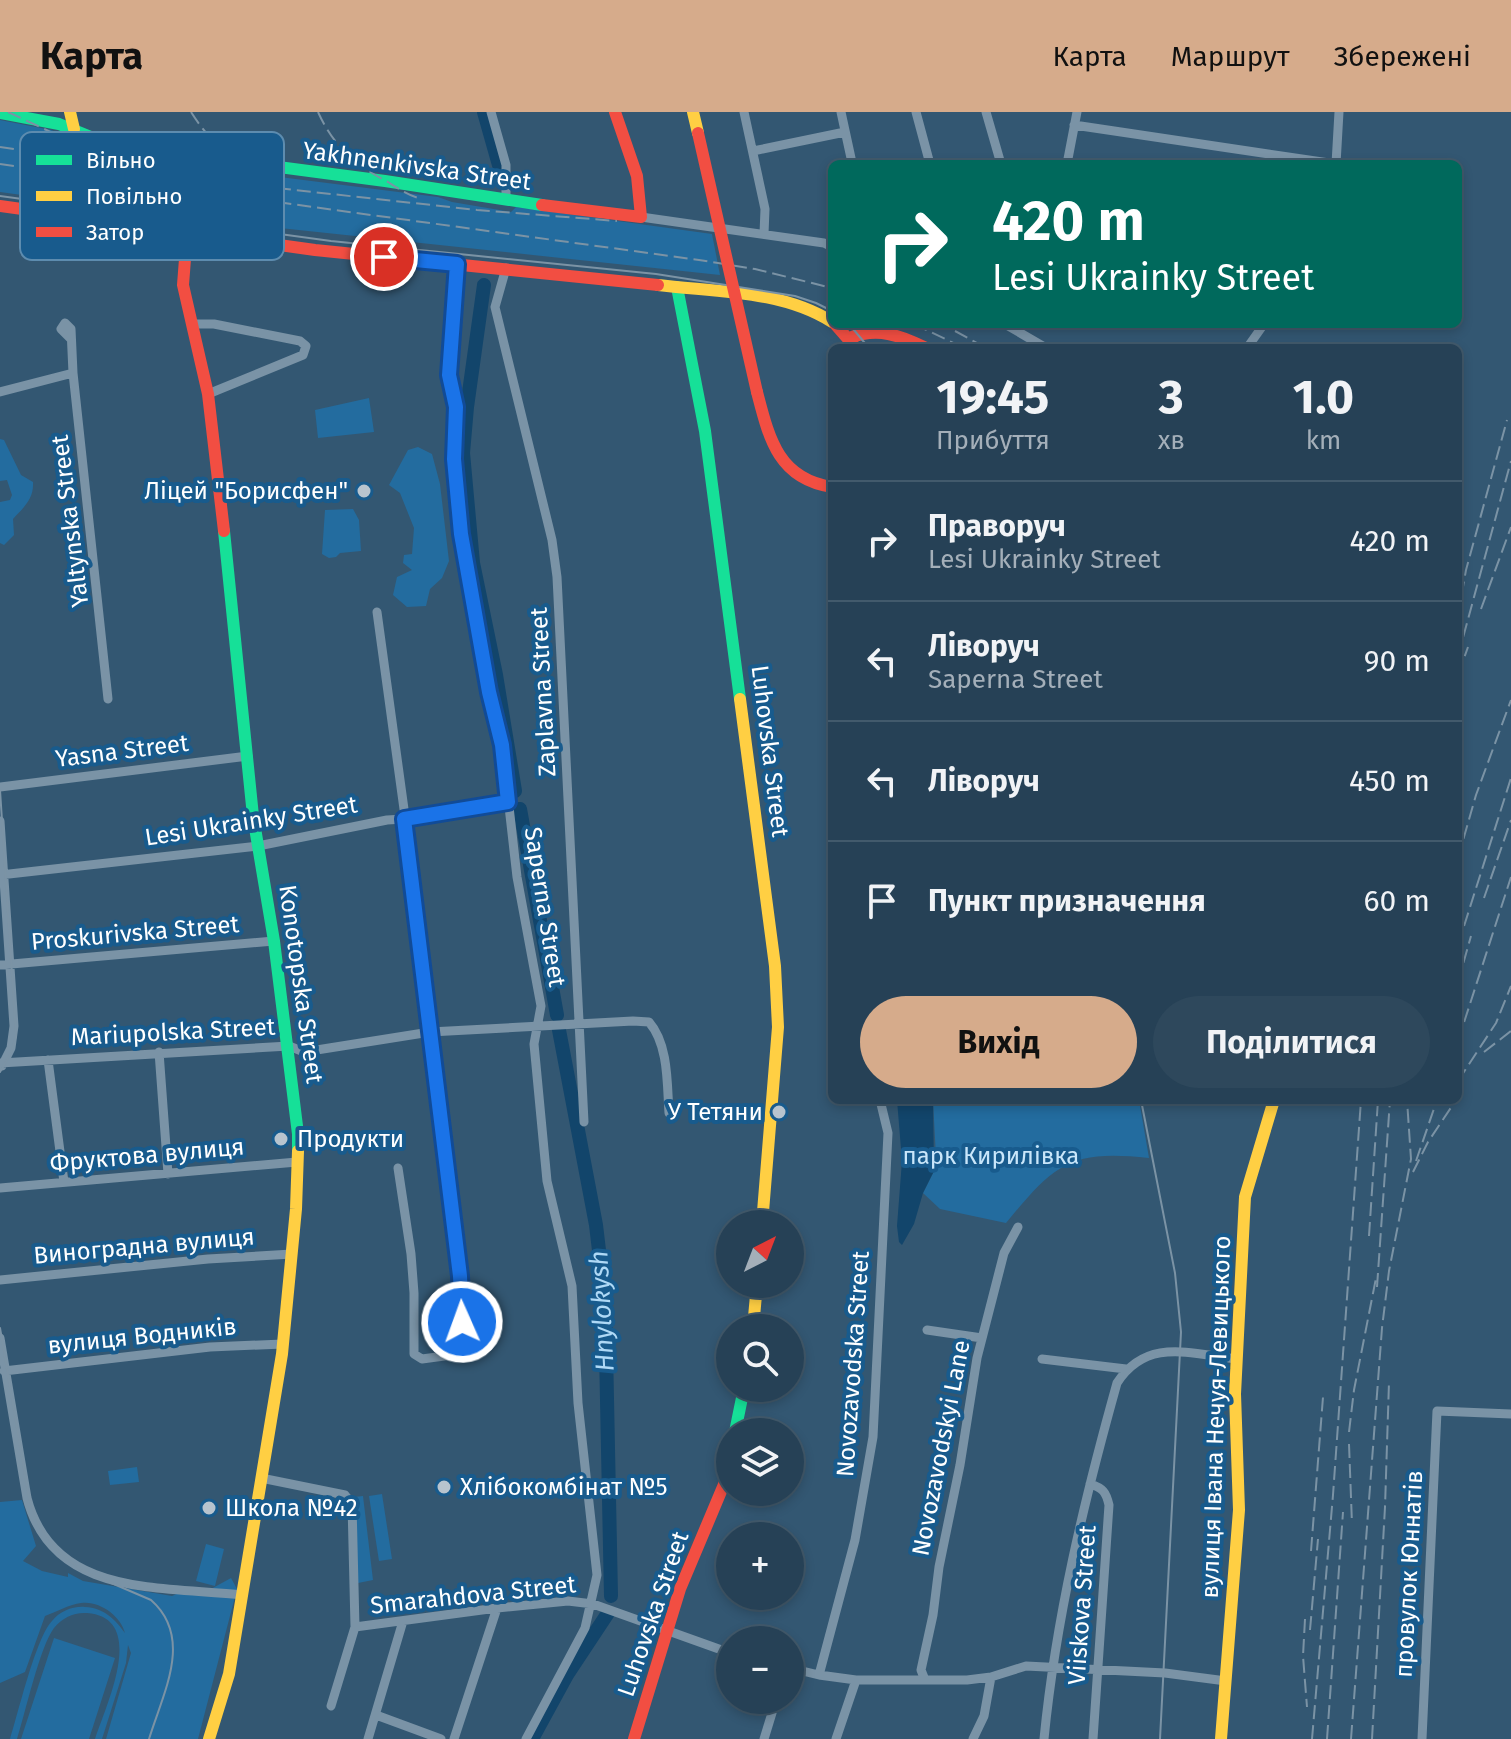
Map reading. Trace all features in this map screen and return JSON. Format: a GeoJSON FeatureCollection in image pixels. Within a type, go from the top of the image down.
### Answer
{"type":"FeatureCollection","features":[{"type":"Feature","properties":{"kind":"street"},"geometry":{"type":"LineString","coordinates":[[70,112],[74,129]]}},
{"type":"Feature","properties":{"kind":"street"},"geometry":{"type":"LineString","coordinates":[[491,112],[506,165],[506,200]]}},
{"type":"Feature","properties":{"kind":"street"},"geometry":{"type":"LineString","coordinates":[[615,112],[623,141],[641,182],[641,217]]}},
{"type":"Feature","properties":{"kind":"street"},"geometry":{"type":"LineString","coordinates":[[693,112],[757,392],[772,441],[788,469],[804,481],[828,486]]}},
{"type":"Feature","properties":{"kind":"street"},"geometry":{"type":"LineString","coordinates":[[744,112],[765,209],[764,234]]}},
{"type":"Feature","properties":{"kind":"street"},"geometry":{"type":"LineString","coordinates":[[841,112],[851,158]]}},
{"type":"Feature","properties":{"kind":"street"},"geometry":{"type":"LineString","coordinates":[[916,112],[929,160]]}},
{"type":"Feature","properties":{"kind":"street"},"geometry":{"type":"LineString","coordinates":[[986,112],[1000,160]]}},
{"type":"Feature","properties":{"kind":"street"},"geometry":{"type":"LineString","coordinates":[[1068,160],[1077,112]]}},
{"type":"Feature","properties":{"kind":"street"},"geometry":{"type":"LineString","coordinates":[[1336,160],[1339,112]]}},
{"type":"Feature","properties":{"kind":"street","name":"Yakhnenkivska Street"},"geometry":{"type":"LineString","coordinates":[[0,113],[49,121],[81,132]]}},
{"type":"Feature","properties":{"kind":"street"},"geometry":{"type":"LineString","coordinates":[[1074,125],[1309,160]]}},
{"type":"Feature","properties":{"kind":"street"},"geometry":{"type":"LineString","coordinates":[[753,151],[845,132]]}},
{"type":"Feature","properties":{"kind":"street","name":"Yakhnenkivska Street"},"geometry":{"type":"LineString","coordinates":[[284,168],[828,243]]}},
{"type":"Feature","properties":{"kind":"street"},"geometry":{"type":"LineString","coordinates":[[0,206],[20,209]]}},
{"type":"Feature","properties":{"kind":"street"},"geometry":{"type":"LineString","coordinates":[[284,245],[677,287],[800,306],[814,310],[828,320]]}},
{"type":"Feature","properties":{"kind":"street","name":"Konotopska Street"},"geometry":{"type":"LineString","coordinates":[[184,260],[182,275],[208,394],[236,628],[251,795],[289,1046],[298,1134],[292,1254],[283,1344],[229,1674],[209,1739]]}},
{"type":"Feature","properties":{"kind":"street","name":"Saperna Street"},"geometry":{"type":"LineString","coordinates":[[457,264],[449,375],[456,407],[454,459],[461,534],[489,692],[502,745],[517,877],[541,1006],[534,1044],[547,1181],[572,1286],[578,1403],[597,1575],[593,1604],[585,1628],[526,1739]]}},
{"type":"Feature","properties":{"kind":"street","name":"Zaplavna Street"},"geometry":{"type":"LineString","coordinates":[[506,268],[495,307],[552,540],[557,577],[584,1122]]}},
{"type":"Feature","properties":{"kind":"street","name":"Luhovska Street"},"geometry":{"type":"LineString","coordinates":[[677,287],[705,431],[775,966],[778,1027],[763,1210]]}},
{"type":"Feature","properties":{"kind":"street"},"geometry":{"type":"LineString","coordinates":[[193,324],[214,324],[300,341],[306,346],[303,355],[208,394]]}},
{"type":"Feature","properties":{"kind":"street"},"geometry":{"type":"LineString","coordinates":[[838,328],[853,343],[868,330],[881,330],[916,344]]}},
{"type":"Feature","properties":{"kind":"street"},"geometry":{"type":"LineString","coordinates":[[1012,328],[1039,344]]}},
{"type":"Feature","properties":{"kind":"street","name":"Yaltynska Street"},"geometry":{"type":"LineString","coordinates":[[70,338],[108,699]]}},
{"type":"Feature","properties":{"kind":"street"},"geometry":{"type":"LineString","coordinates":[[0,392],[73,373]]}},
{"type":"Feature","properties":{"kind":"street"},"geometry":{"type":"LineString","coordinates":[[377,612],[460,1276],[462,1351],[456,1355],[422,1359],[414,1354],[411,1254],[398,1168]]}},
{"type":"Feature","properties":{"kind":"street","name":"Yasna Street"},"geometry":{"type":"LineString","coordinates":[[0,787],[248,756]]}},
{"type":"Feature","properties":{"kind":"street","name":"Lesi Ukrainky Street"},"geometry":{"type":"LineString","coordinates":[[2,875],[258,846],[387,820],[508,802]]}},
{"type":"Feature","properties":{"kind":"street"},"geometry":{"type":"LineString","coordinates":[[0,821],[5,964],[14,1036],[1,1065]]}},
{"type":"Feature","properties":{"kind":"street","name":"Proskurivska Street"},"geometry":{"type":"LineString","coordinates":[[5,964],[274,941]]}},
{"type":"Feature","properties":{"kind":"street","name":"Mariupolska Street"},"geometry":{"type":"LineString","coordinates":[[1,1065],[159,1052],[289,1046],[304,1052],[430,1032],[649,1022],[659,1038],[669,1113]]}},
{"type":"Feature","properties":{"kind":"street"},"geometry":{"type":"LineString","coordinates":[[159,1052],[168,1174]]}},
{"type":"Feature","properties":{"kind":"street"},"geometry":{"type":"LineString","coordinates":[[48,1060],[64,1182]]}},
{"type":"Feature","properties":{"kind":"street","name":"Novozavodska Street"},"geometry":{"type":"LineString","coordinates":[[819,1675],[855,1540],[873,1437],[888,1133],[881,1104]]}},
{"type":"Feature","properties":{"kind":"street","name":"вулиця Івана Нечуя-Левицького"},"geometry":{"type":"LineString","coordinates":[[1221,1739],[1239,1510],[1237,1359],[1245,1197],[1273,1104]]}},
{"type":"Feature","properties":{"kind":"street","name":"Фруктова вулиця"},"geometry":{"type":"LineString","coordinates":[[0,1188],[297,1162]]}},
{"type":"Feature","properties":{"kind":"street","name":"Novozavodskyi Lane"},"geometry":{"type":"LineString","coordinates":[[925,1680],[921,1670],[982,1338],[1004,1253],[1018,1227]]}},
{"type":"Feature","properties":{"kind":"street","name":"Виноградна вулиця"},"geometry":{"type":"LineString","coordinates":[[0,1280],[292,1254]]}},
{"type":"Feature","properties":{"kind":"street"},"geometry":{"type":"LineString","coordinates":[[927,1330],[982,1338]]}},
{"type":"Feature","properties":{"kind":"street"},"geometry":{"type":"LineString","coordinates":[[0,1338],[27,1498],[46,1541],[63,1558],[99,1577],[243,1595]]}},
{"type":"Feature","properties":{"kind":"street","name":"вулиця Водників"},"geometry":{"type":"LineString","coordinates":[[5,1371],[210,1347],[283,1344]]}},
{"type":"Feature","properties":{"kind":"street"},"geometry":{"type":"LineString","coordinates":[[1044,1739],[1051,1667],[1065,1589],[1117,1383],[1126,1369],[1153,1352],[1237,1359]]}},
{"type":"Feature","properties":{"kind":"street"},"geometry":{"type":"LineString","coordinates":[[1042,1359],[1126,1369]]}},
{"type":"Feature","properties":{"kind":"street","name":"провулок Юннатів"},"geometry":{"type":"LineString","coordinates":[[1422,1739],[1437,1411],[1511,1414]]}},
{"type":"Feature","properties":{"kind":"street"},"geometry":{"type":"LineString","coordinates":[[261,1478],[345,1495],[351,1500],[355,1627],[331,1706]]}},
{"type":"Feature","properties":{"kind":"street","name":"Viiskova Street"},"geometry":{"type":"LineString","coordinates":[[1090,1484],[1100,1487],[1107,1494],[1109,1505],[1093,1739]]}},
{"type":"Feature","properties":{"kind":"street","name":"Luhovska Street"},"geometry":{"type":"LineString","coordinates":[[634,1739],[680,1589],[716,1503]]}},
{"type":"Feature","properties":{"kind":"street","name":"Smarahdova Street"},"geometry":{"type":"LineString","coordinates":[[355,1627],[568,1601],[593,1604],[716,1648]]}},
{"type":"Feature","properties":{"kind":"street"},"geometry":{"type":"LineString","coordinates":[[454,1739],[497,1608]]}},
{"type":"Feature","properties":{"kind":"street"},"geometry":{"type":"LineString","coordinates":[[368,1739],[403,1621]]}},
{"type":"Feature","properties":{"kind":"street"},"geometry":{"type":"LineString","coordinates":[[804,1671],[856,1680],[925,1680],[991,1677],[1026,1666],[1165,1673],[1226,1681]]}},
{"type":"Feature","properties":{"kind":"street"},"geometry":{"type":"LineString","coordinates":[[973,1739],[984,1716],[991,1677]]}},
{"type":"Feature","properties":{"kind":"street"},"geometry":{"type":"LineString","coordinates":[[836,1739],[856,1680]]}},
{"type":"Feature","properties":{"kind":"street"},"geometry":{"type":"LineString","coordinates":[[764,1739],[772,1714]]}},
{"type":"Feature","properties":{"kind":"street"},"geometry":{"type":"LineString","coordinates":[[376,1715],[441,1739]]}},
{"type":"Feature","properties":{"kind":"green space"},"geometry":{"type":"Polygon","coordinates":[[[0,120],[56,132],[20,132],[20,195],[0,192],[0,120]]]}},
{"type":"Feature","properties":{"kind":"green space"},"geometry":{"type":"Polygon","coordinates":[[[284,177],[438,197],[511,212],[516,207],[712,234],[720,275],[284,228],[284,177]]]}},
{"type":"Feature","properties":{"kind":"green space"},"geometry":{"type":"Polygon","coordinates":[[[369,398],[374,432],[318,438],[315,410],[369,398]]]}},
{"type":"Feature","properties":{"kind":"green space"},"geometry":{"type":"Polygon","coordinates":[[[0,439],[4,440],[21,475],[33,482],[30,498],[13,519],[14,535],[4,545],[0,543],[0,502],[10,500],[12,495],[7,480],[0,481],[0,439]]]}},
{"type":"Feature","properties":{"kind":"green space"},"geometry":{"type":"Polygon","coordinates":[[[418,447],[432,454],[440,484],[449,561],[442,578],[430,589],[426,606],[407,607],[393,595],[397,577],[412,570],[403,563],[404,555],[412,554],[414,528],[400,493],[389,485],[408,450],[418,447]]]}},
{"type":"Feature","properties":{"kind":"green space"},"geometry":{"type":"Polygon","coordinates":[[[353,509],[359,520],[361,551],[340,553],[329,558],[322,554],[325,510],[353,509]]]}},
{"type":"Feature","properties":{"kind":"green space","name":"парк Кирилівка"},"geometry":{"type":"Polygon","coordinates":[[[933,1104],[1140,1104],[1149,1158],[1100,1156],[1066,1165],[1037,1187],[1006,1223],[940,1209],[923,1193],[934,1171],[933,1104]]]}},
{"type":"Feature","properties":{"kind":"green space"},"geometry":{"type":"Polygon","coordinates":[[[137,1467],[139,1482],[110,1485],[108,1471],[137,1467]]]}},
{"type":"Feature","properties":{"kind":"green space"},"geometry":{"type":"Polygon","coordinates":[[[382,1494],[392,1559],[379,1561],[369,1496],[382,1494]]]}},
{"type":"Feature","properties":{"kind":"green space"},"geometry":{"type":"Polygon","coordinates":[[[363,1496],[373,1580],[358,1583],[354,1497],[363,1496]]]}},
{"type":"Feature","properties":{"kind":"green space"},"geometry":{"type":"Polygon","coordinates":[[[22,1500],[36,1546],[23,1561],[42,1571],[68,1577],[68,1573],[83,1581],[172,1596],[183,1591],[200,1595],[231,1578],[237,1589],[198,1739],[106,1739],[131,1653],[128,1645],[126,1663],[102,1739],[95,1739],[113,1686],[119,1647],[116,1630],[106,1619],[82,1613],[61,1621],[54,1628],[38,1664],[17,1739],[10,1739],[34,1659],[55,1617],[71,1608],[92,1608],[108,1615],[125,1633],[119,1621],[102,1607],[88,1603],[68,1606],[45,1616],[25,1672],[0,1683],[0,1502],[22,1500]]]}},
{"type":"Feature","properties":{"kind":"green space"},"geometry":{"type":"Polygon","coordinates":[[[206,1544],[224,1549],[215,1586],[196,1581],[206,1544]]]}},
{"type":"Feature","properties":{"kind":"green space"},"geometry":{"type":"Polygon","coordinates":[[[54,1638],[115,1658],[89,1739],[21,1739],[54,1638]]]}},
{"type":"Feature","properties":{"kind":"shaded area"},"geometry":{"type":"Polygon","coordinates":[[[897,1104],[933,1104],[934,1171],[923,1193],[914,1224],[902,1245],[897,1226],[902,1161],[897,1104]]]}},
{"type":"Feature","properties":{"kind":"waterway","name":"Hnylokysh"},"geometry":{"type":"LineString","coordinates":[[484,112],[499,165]]}},
{"type":"Feature","properties":{"kind":"waterway","name":"Hnylokysh"},"geometry":{"type":"LineString","coordinates":[[484,285],[463,453],[473,563],[515,791]]}},
{"type":"Feature","properties":{"kind":"waterway","name":"Hnylokysh"},"geometry":{"type":"LineString","coordinates":[[520,809],[557,1015]]}},
{"type":"Feature","properties":{"kind":"waterway","name":"Hnylokysh"},"geometry":{"type":"LineString","coordinates":[[559,1030],[596,1225],[605,1301],[611,1596]]}},
{"type":"Feature","properties":{"kind":"waterway","name":"Hnylokysh"},"geometry":{"type":"LineString","coordinates":[[532,1739],[567,1675],[608,1613]]}},
{"type":"Feature","properties":{"kind":"tram line"},"geometry":{"type":"LineString","coordinates":[[0,196],[20,199]]}},
{"type":"Feature","properties":{"kind":"tram line"},"geometry":{"type":"LineString","coordinates":[[284,235],[656,274],[795,296],[828,309]]}},
{"type":"Feature","properties":{"kind":"tram line"},"geometry":{"type":"LineString","coordinates":[[852,328],[866,344]]}},
{"type":"Feature","properties":{"kind":"tram line"},"geometry":{"type":"LineString","coordinates":[[0,790],[16,1036],[0,1072]]}},
{"type":"Feature","properties":{"kind":"tram line"},"geometry":{"type":"LineString","coordinates":[[1142,1104],[1175,1273],[1181,1332],[1160,1739]]}},
{"type":"Feature","properties":{"kind":"tram line"},"geometry":{"type":"LineString","coordinates":[[0,1328],[29,1498],[40,1527],[57,1550],[81,1570],[151,1600],[164,1615],[171,1631],[171,1666],[149,1739]]}},
{"type":"Feature","properties":{"kind":"railway"},"geometry":{"type":"LineString","coordinates":[[8,112],[51,132]]}},
{"type":"Feature","properties":{"kind":"railway"},"geometry":{"type":"LineString","coordinates":[[191,112],[206,132]]}},
{"type":"Feature","properties":{"kind":"railway"},"geometry":{"type":"LineString","coordinates":[[318,112],[338,145],[356,162],[404,192],[422,199]]}},
{"type":"Feature","properties":{"kind":"railway"},"geometry":{"type":"LineString","coordinates":[[0,147],[20,150]]}},
{"type":"Feature","properties":{"kind":"railway"},"geometry":{"type":"LineString","coordinates":[[0,164],[20,167]]}},
{"type":"Feature","properties":{"kind":"railway"},"geometry":{"type":"LineString","coordinates":[[284,189],[477,210],[617,221]]}},
{"type":"Feature","properties":{"kind":"railway"},"geometry":{"type":"LineString","coordinates":[[284,203],[699,260],[755,269],[828,287]]}},
{"type":"Feature","properties":{"kind":"railway"},"geometry":{"type":"LineString","coordinates":[[922,328],[956,344]]}},
{"type":"Feature","properties":{"kind":"railway"},"geometry":{"type":"LineString","coordinates":[[955,331],[979,344]]}},
{"type":"Feature","properties":{"kind":"railway"},"geometry":{"type":"LineString","coordinates":[[1462,592],[1507,420]]}},
{"type":"Feature","properties":{"kind":"railway"},"geometry":{"type":"LineString","coordinates":[[1462,641],[1511,461]]}},
{"type":"Feature","properties":{"kind":"railway"},"geometry":{"type":"LineString","coordinates":[[1481,609],[1511,527]]}},
{"type":"Feature","properties":{"kind":"railway"},"geometry":{"type":"LineString","coordinates":[[1462,664],[1468,647]]}},
{"type":"Feature","properties":{"kind":"railway"},"geometry":{"type":"LineString","coordinates":[[1462,844],[1476,795],[1511,700]]}},
{"type":"Feature","properties":{"kind":"railway"},"geometry":{"type":"LineString","coordinates":[[1462,932],[1511,778]]}},
{"type":"Feature","properties":{"kind":"railway"},"geometry":{"type":"LineString","coordinates":[[1484,898],[1511,820]]}},
{"type":"Feature","properties":{"kind":"railway"},"geometry":{"type":"LineString","coordinates":[[1462,1029],[1511,877]]}},
{"type":"Feature","properties":{"kind":"railway"},"geometry":{"type":"LineString","coordinates":[[1462,968],[1471,936]]}},
{"type":"Feature","properties":{"kind":"railway"},"geometry":{"type":"LineString","coordinates":[[1462,1075],[1496,1023],[1511,986]]}},
{"type":"Feature","properties":{"kind":"railway"},"geometry":{"type":"LineString","coordinates":[[1484,1052],[1511,1031]]}},
{"type":"Feature","properties":{"kind":"railway"},"geometry":{"type":"LineString","coordinates":[[1312,1739],[1361,1104]]}},
{"type":"Feature","properties":{"kind":"railway"},"geometry":{"type":"LineString","coordinates":[[1369,1236],[1378,1104]]}},
{"type":"Feature","properties":{"kind":"railway"},"geometry":{"type":"LineString","coordinates":[[1377,1287],[1390,1104]]}},
{"type":"Feature","properties":{"kind":"railway"},"geometry":{"type":"LineString","coordinates":[[1351,1739],[1382,1328],[1389,1271],[1411,1159],[1407,1104]]}},
{"type":"Feature","properties":{"kind":"railway"},"geometry":{"type":"LineString","coordinates":[[1416,1161],[1436,1104]]}},
{"type":"Feature","properties":{"kind":"railway"},"geometry":{"type":"LineString","coordinates":[[1413,1172],[1428,1142],[1453,1104]]}},
{"type":"Feature","properties":{"kind":"railway"},"geometry":{"type":"LineString","coordinates":[[1349,1432],[1376,1278]]}},
{"type":"Feature","properties":{"kind":"railway"},"geometry":{"type":"LineString","coordinates":[[1372,1739],[1389,1382]]}},
{"type":"Feature","properties":{"kind":"railway"},"geometry":{"type":"LineString","coordinates":[[1311,1551],[1323,1397]]}},
{"type":"Feature","properties":{"kind":"railway"},"geometry":{"type":"LineString","coordinates":[[1349,1444],[1352,1524]]}},
{"type":"Feature","properties":{"kind":"railway"},"geometry":{"type":"LineString","coordinates":[[1327,1739],[1343,1512]]}},
{"type":"Feature","properties":{"kind":"railway"},"geometry":{"type":"LineString","coordinates":[[1310,1630],[1318,1539]]}},
{"type":"Feature","properties":{"kind":"railway"},"geometry":{"type":"LineString","coordinates":[[1305,1619],[1303,1656],[1307,1707]]}},
{"type":"Feature","properties":{"kind":"traffic: fast"},"geometry":{"type":"LineString","coordinates":[[0,113],[59,124],[79,132]]}},
{"type":"Feature","properties":{"kind":"traffic: fast"},"geometry":{"type":"LineString","coordinates":[[284,168],[542,205]]}},
{"type":"Feature","properties":{"kind":"traffic: fast"},"geometry":{"type":"LineString","coordinates":[[677,287],[705,431],[740,699]]}},
{"type":"Feature","properties":{"kind":"traffic: fast"},"geometry":{"type":"LineString","coordinates":[[224,531],[253,816],[274,941],[298,1151]]}},
{"type":"Feature","properties":{"kind":"traffic: fast"},"geometry":{"type":"LineString","coordinates":[[738,1418],[741,1402]]}},
{"type":"Feature","properties":{"kind":"traffic: slow"},"geometry":{"type":"LineString","coordinates":[[70,112],[74,129]]}},
{"type":"Feature","properties":{"kind":"traffic: slow"},"geometry":{"type":"LineString","coordinates":[[693,112],[698,133]]}},
{"type":"Feature","properties":{"kind":"traffic: slow"},"geometry":{"type":"LineString","coordinates":[[658,285],[770,298],[828,320]]}},
{"type":"Feature","properties":{"kind":"traffic: slow"},"geometry":{"type":"LineString","coordinates":[[740,699],[775,966],[778,1027],[763,1210]]}},
{"type":"Feature","properties":{"kind":"traffic: slow"},"geometry":{"type":"LineString","coordinates":[[1221,1739],[1239,1510],[1235,1394],[1245,1197],[1273,1104]]}},
{"type":"Feature","properties":{"kind":"traffic: slow"},"geometry":{"type":"LineString","coordinates":[[209,1739],[229,1674],[282,1354],[296,1209],[298,1151]]}},
{"type":"Feature","properties":{"kind":"traffic: slow"},"geometry":{"type":"LineString","coordinates":[[754,1314],[756,1298]]}},
{"type":"Feature","properties":{"kind":"traffic: jam"},"geometry":{"type":"LineString","coordinates":[[542,205],[641,217],[637,176],[615,112]]}},
{"type":"Feature","properties":{"kind":"traffic: jam"},"geometry":{"type":"LineString","coordinates":[[698,133],[757,392]]}},
{"type":"Feature","properties":{"kind":"traffic: jam"},"geometry":{"type":"LineString","coordinates":[[0,206],[20,209]]}},
{"type":"Feature","properties":{"kind":"traffic: jam"},"geometry":{"type":"LineString","coordinates":[[284,246],[658,285]]}},
{"type":"Feature","properties":{"kind":"traffic: jam"},"geometry":{"type":"LineString","coordinates":[[185,260],[183,285],[208,394],[224,531]]}},
{"type":"Feature","properties":{"kind":"traffic: jam"},"geometry":{"type":"LineString","coordinates":[[838,328],[852,344]]}},
{"type":"Feature","properties":{"kind":"traffic: jam"},"geometry":{"type":"LineString","coordinates":[[849,338],[879,333],[918,344]]}},
{"type":"Feature","properties":{"kind":"traffic: jam"},"geometry":{"type":"LineString","coordinates":[[757,392],[772,440],[788,466],[814,483],[828,486]]}},
{"type":"Feature","properties":{"kind":"traffic: jam"},"geometry":{"type":"LineString","coordinates":[[634,1739],[680,1589],[716,1503]]}},
{"type":"Feature","properties":{"kind":"place","name":"Ліцей \"Борисфен\""},"geometry":{"type":"Point","coordinates":[364,491]}},
{"type":"Feature","properties":{"kind":"place","name":"У Тетяни"},"geometry":{"type":"Point","coordinates":[779,1112]}},
{"type":"Feature","properties":{"kind":"place","name":"Продукти"},"geometry":{"type":"Point","coordinates":[281,1139]}},
{"type":"Feature","properties":{"kind":"place","name":"Хлібокомбінат №5"},"geometry":{"type":"Point","coordinates":[444,1487]}},
{"type":"Feature","properties":{"kind":"place","name":"Школа №42"},"geometry":{"type":"Point","coordinates":[209,1508]}},
{"type":"Feature","properties":{"kind":"route"},"geometry":{"type":"LineString","coordinates":[[384,257],[457,264],[449,375],[456,407],[454,459],[461,534],[489,692],[502,745],[508,802],[404,819],[460,1276],[462,1322]]}}]}
